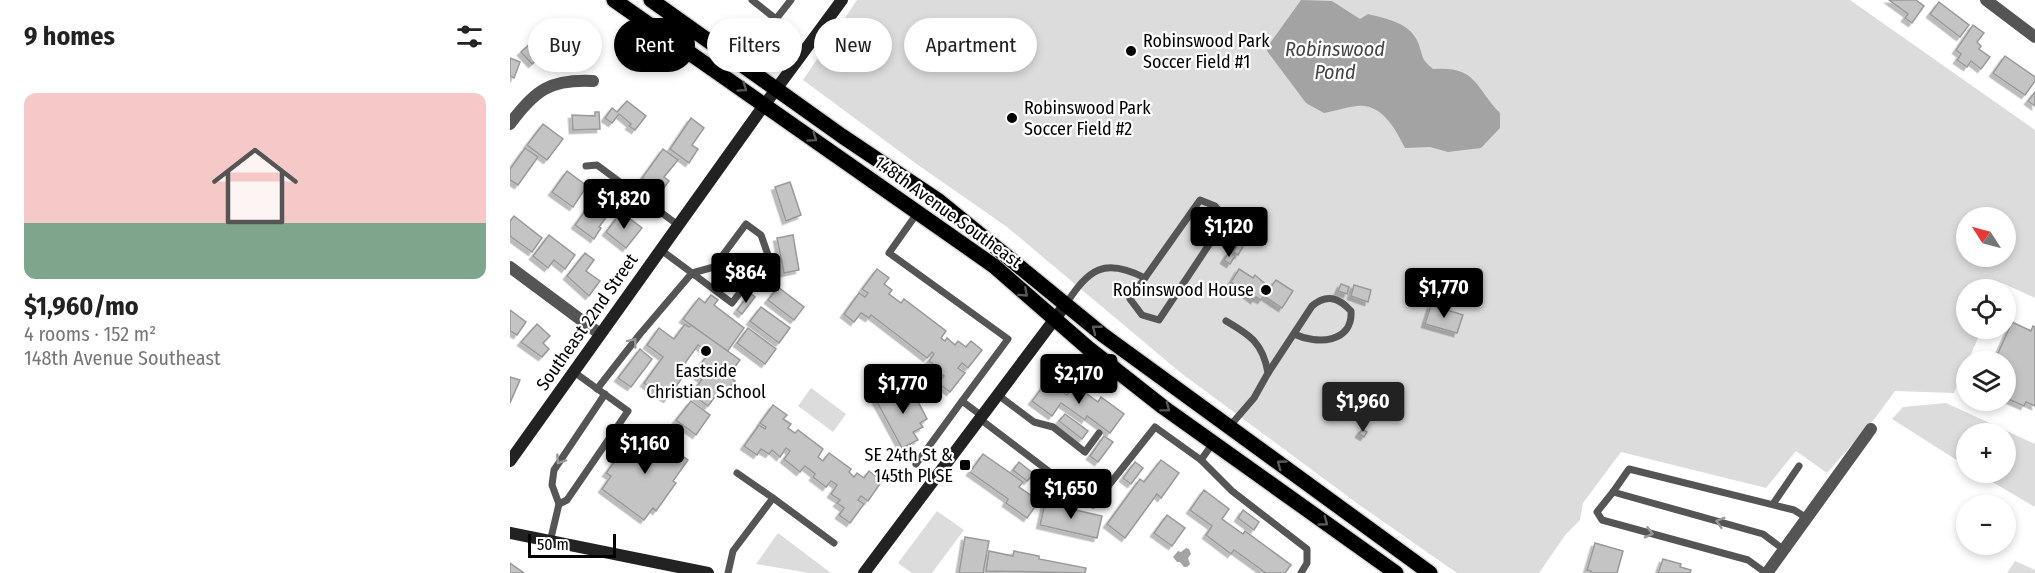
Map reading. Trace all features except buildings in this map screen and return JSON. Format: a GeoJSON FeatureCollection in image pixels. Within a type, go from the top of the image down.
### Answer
{"type":"FeatureCollection","features":[{"type":"Feature","properties":{"kind":"main road","name":"148th Avenue Southeast"},"geometry":{"type":"LineString","coordinates":[[614,0],[994,266],[1054,320],[1163,407],[1396,573]]}},
{"type":"Feature","properties":{"kind":"main road","name":"148th Avenue Southeast"},"geometry":{"type":"LineString","coordinates":[[651,0],[939,201],[1159,377],[1430,573]]}},
{"type":"Feature","properties":{"kind":"street","name":"Southeast 22nd Street"},"geometry":{"type":"LineString","coordinates":[[513,452],[574,372],[842,0]]}},
{"type":"Feature","properties":{"kind":"street"},"geometry":{"type":"LineString","coordinates":[[1986,0],[2035,37]]}},
{"type":"Feature","properties":{"kind":"street"},"geometry":{"type":"LineString","coordinates":[[510,124],[526,102],[545,88],[570,80],[593,81]]}},
{"type":"Feature","properties":{"kind":"street"},"geometry":{"type":"LineString","coordinates":[[510,267],[600,334]]}},
{"type":"Feature","properties":{"kind":"street"},"geometry":{"type":"LineString","coordinates":[[864,573],[1066,304]]}},
{"type":"Feature","properties":{"kind":"street"},"geometry":{"type":"LineString","coordinates":[[1767,573],[1871,429]]}},
{"type":"Feature","properties":{"kind":"street"},"geometry":{"type":"LineString","coordinates":[[510,533],[708,573]]}},
{"type":"Feature","properties":{"kind":"lane"},"geometry":{"type":"LineString","coordinates":[[752,0],[776,19],[791,0]]}},
{"type":"Feature","properties":{"kind":"lane"},"geometry":{"type":"LineString","coordinates":[[586,166],[597,165],[678,225]]}},
{"type":"Feature","properties":{"kind":"lane"},"geometry":{"type":"LineString","coordinates":[[1200,200],[1215,206],[1226,219],[1159,320],[1142,315],[1130,299],[1145,278],[1200,200]]}},
{"type":"Feature","properties":{"kind":"lane"},"geometry":{"type":"LineString","coordinates":[[916,464],[1008,339],[889,253],[918,212]]}},
{"type":"Feature","properties":{"kind":"lane"},"geometry":{"type":"LineString","coordinates":[[597,389],[692,273],[714,267],[746,224],[761,235],[768,255],[732,303],[692,273],[661,250]]}},
{"type":"Feature","properties":{"kind":"lane"},"geometry":{"type":"LineString","coordinates":[[1066,304],[1094,271],[1106,267],[1129,270],[1145,278]]}},
{"type":"Feature","properties":{"kind":"lane"},"geometry":{"type":"LineString","coordinates":[[1229,427],[1254,398],[1268,373],[1312,306],[1323,299],[1330,298],[1341,300],[1351,310],[1349,326],[1343,334],[1335,338],[1313,339],[1294,334]]}},
{"type":"Feature","properties":{"kind":"lane"},"geometry":{"type":"LineString","coordinates":[[1226,321],[1256,341],[1268,373]]}},
{"type":"Feature","properties":{"kind":"lane"},"geometry":{"type":"LineString","coordinates":[[559,504],[567,500],[628,411],[574,372]]}},
{"type":"Feature","properties":{"kind":"lane"},"geometry":{"type":"LineString","coordinates":[[550,542],[559,504],[552,485],[554,470],[605,394]]}},
{"type":"Feature","properties":{"kind":"lane"},"geometry":{"type":"LineString","coordinates":[[998,395],[1034,422],[1053,427],[1085,452],[1099,433]]}},
{"type":"Feature","properties":{"kind":"lane"},"geometry":{"type":"LineString","coordinates":[[962,401],[1093,505],[1155,428],[1201,460],[1232,491],[1307,549],[1307,563],[1301,573]]}},
{"type":"Feature","properties":{"kind":"lane"},"geometry":{"type":"LineString","coordinates":[[1201,460],[1213,443]]}},
{"type":"Feature","properties":{"kind":"lane"},"geometry":{"type":"LineString","coordinates":[[1773,504],[1800,466]]}},
{"type":"Feature","properties":{"kind":"lane"},"geometry":{"type":"LineString","coordinates":[[1767,573],[1748,560],[1602,520],[1597,512],[1629,469],[1773,504],[1794,510],[1807,518]]}},
{"type":"Feature","properties":{"kind":"lane"},"geometry":{"type":"LineString","coordinates":[[737,473],[834,543]]}},
{"type":"Feature","properties":{"kind":"lane"},"geometry":{"type":"LineString","coordinates":[[1613,492],[1763,534],[1784,549]]}},
{"type":"Feature","properties":{"kind":"lane"},"geometry":{"type":"LineString","coordinates":[[728,573],[733,551],[773,498]]}},
{"type":"Feature","properties":{"kind":"shaded area"},"geometry":{"type":"Polygon","coordinates":[[[857,0],[1850,0],[2035,130],[2035,298],[2016,289],[2016,279],[1956,279],[1956,339],[1978,339],[1972,351],[1956,351],[1954,393],[1895,391],[1876,417],[1827,473],[1796,451],[1766,488],[1621,452],[1583,503],[1580,520],[1566,534],[1539,573],[1457,573],[1358,504],[1181,373],[1007,227],[803,80],[814,64],[814,72],[892,72],[892,18],[845,18],[857,0]]]}},
{"type":"Feature","properties":{"kind":"shaded area"},"geometry":{"type":"Polygon","coordinates":[[[811,388],[846,414],[833,432],[798,406],[811,388]]]}},
{"type":"Feature","properties":{"kind":"shaded area"},"geometry":{"type":"Polygon","coordinates":[[[1946,403],[1956,408],[1956,411],[1963,411],[1989,423],[1956,423],[1956,460],[1892,419],[1903,407],[1946,403]]]}},
{"type":"Feature","properties":{"kind":"shaded area"},"geometry":{"type":"Polygon","coordinates":[[[2016,435],[2035,444],[2035,507],[1994,483],[2016,483],[2016,435]]]}},
{"type":"Feature","properties":{"kind":"shaded area"},"geometry":{"type":"Polygon","coordinates":[[[937,511],[964,530],[932,573],[912,573],[898,563],[937,511]]]}},
{"type":"Feature","properties":{"kind":"shaded area"},"geometry":{"type":"Polygon","coordinates":[[[778,533],[831,573],[809,573],[756,564],[778,533]]]}},
{"type":"Feature","properties":{"kind":"shaded area"},"geometry":{"type":"Polygon","coordinates":[[[2015,561],[2035,570],[2035,573],[2007,573],[2015,561]]]}},
{"type":"Feature","properties":{"kind":"water","name":"Robinswood Pond"},"geometry":{"type":"Polygon","coordinates":[[[1301,0],[1332,1],[1360,19],[1368,14],[1391,20],[1405,27],[1416,38],[1423,58],[1433,69],[1458,71],[1467,74],[1473,80],[1500,113],[1500,128],[1481,148],[1448,152],[1430,147],[1405,148],[1387,119],[1374,109],[1357,106],[1324,113],[1306,103],[1267,51],[1268,46],[1301,0]]]}},
{"type":"Feature","properties":{"kind":"water"},"geometry":{"type":"Polygon","coordinates":[[[1186,548],[1191,554],[1188,558],[1190,564],[1184,567],[1173,557],[1178,551],[1181,552],[1186,548]]]}},
{"type":"Feature","properties":{"kind":"place","name":"Robinswood Park Soccer Field #1"},"geometry":{"type":"Point","coordinates":[1131,51]}},
{"type":"Feature","properties":{"kind":"place","name":"Robinswood Park Soccer Field #2"},"geometry":{"type":"Point","coordinates":[1012,118]}},
{"type":"Feature","properties":{"kind":"place","name":"Robinswood House"},"geometry":{"type":"Point","coordinates":[1266,290]}},
{"type":"Feature","properties":{"kind":"place","name":"Eastside Christian School"},"geometry":{"type":"Point","coordinates":[706,351]}},
{"type":"Feature","properties":{"kind":"place","name":"SE 24th St & 145th Pl SE"},"geometry":{"type":"Point","coordinates":[965,465]}}]}
